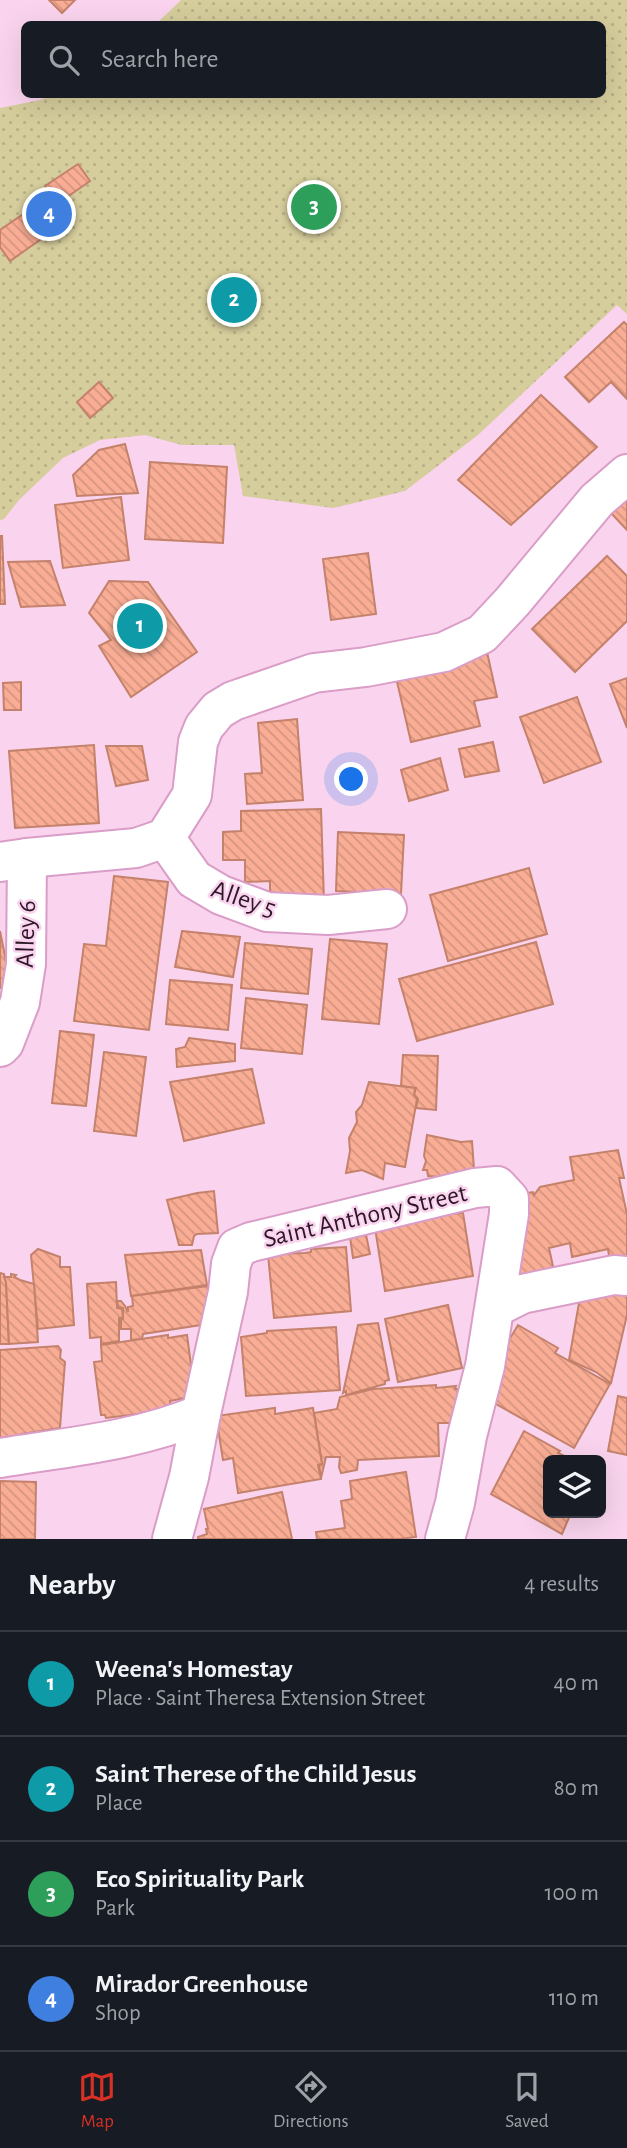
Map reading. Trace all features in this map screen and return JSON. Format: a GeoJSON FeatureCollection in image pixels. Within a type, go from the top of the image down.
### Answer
{"type":"FeatureCollection","features":[{"type":"Feature","properties":{"kind":"street"},"geometry":{"type":"LineString","coordinates":[[13,860],[136,848],[165,838],[192,795],[198,741],[204,727],[218,710],[233,701],[314,673],[366,667],[444,652],[482,634],[597,500],[627,474]]}},
{"type":"Feature","properties":{"kind":"street","name":"Alley 5"},"geometry":{"type":"LineString","coordinates":[[165,838],[194,879],[221,895],[267,912],[328,915],[387,909]]}},
{"type":"Feature","properties":{"kind":"street","name":"Alley 6"},"geometry":{"type":"LineString","coordinates":[[0,1047],[20,1002],[26,964],[13,860]]}},
{"type":"Feature","properties":{"kind":"street","name":"Saint Anthony Street"},"geometry":{"type":"LineString","coordinates":[[172,1539],[189,1477],[228,1292],[231,1264],[237,1248],[251,1242],[475,1188],[498,1186],[509,1199],[509,1214],[496,1307],[445,1539]]}},
{"type":"Feature","properties":{"kind":"street"},"geometry":{"type":"LineString","coordinates":[[496,1307],[522,1294],[614,1275],[627,1276]]}},
{"type":"Feature","properties":{"kind":"street"},"geometry":{"type":"LineString","coordinates":[[0,1458],[143,1434],[201,1414]]}},
{"type":"Feature","properties":{"kind":"shaded area"},"geometry":{"type":"Polygon","coordinates":[[[181,0],[627,0],[627,314],[617,305],[478,435],[405,491],[333,508],[243,496],[234,445],[182,445],[145,435],[100,440],[63,458],[0,520],[0,108],[44,98],[606,98],[606,21],[159,21],[181,0]]]}},
{"type":"Feature","properties":{"kind":"building"},"geometry":{"type":"Polygon","coordinates":[[[49,0],[75,0],[62,13],[49,0]]]}},
{"type":"Feature","properties":{"kind":"building"},"geometry":{"type":"Polygon","coordinates":[[[78,164],[90,181],[63,200],[74,216],[10,261],[0,247],[0,230],[51,195],[45,186],[78,164]]]}},
{"type":"Feature","properties":{"kind":"building"},"geometry":{"type":"Polygon","coordinates":[[[624,322],[627,325],[627,399],[611,382],[589,402],[565,377],[624,322]]]}},
{"type":"Feature","properties":{"kind":"building"},"geometry":{"type":"Polygon","coordinates":[[[99,382],[113,398],[90,418],[77,402],[99,382]]]}},
{"type":"Feature","properties":{"kind":"building"},"geometry":{"type":"Polygon","coordinates":[[[541,395],[597,447],[511,525],[458,480],[541,395]]]}},
{"type":"Feature","properties":{"kind":"building"},"geometry":{"type":"Polygon","coordinates":[[[125,444],[138,493],[77,496],[73,475],[99,450],[125,444]]]}},
{"type":"Feature","properties":{"kind":"building"},"geometry":{"type":"Polygon","coordinates":[[[150,462],[227,467],[223,543],[145,539],[150,462]]]}},
{"type":"Feature","properties":{"kind":"building"},"geometry":{"type":"Polygon","coordinates":[[[121,497],[129,560],[63,568],[55,505],[121,497]]]}},
{"type":"Feature","properties":{"kind":"building"},"geometry":{"type":"Polygon","coordinates":[[[627,498],[627,530],[611,513],[627,498]]]}},
{"type":"Feature","properties":{"kind":"building"},"geometry":{"type":"Polygon","coordinates":[[[2,536],[5,604],[0,604],[2,536]]]}},
{"type":"Feature","properties":{"kind":"building"},"geometry":{"type":"Polygon","coordinates":[[[368,553],[376,614],[331,620],[323,559],[368,553]]]}},
{"type":"Feature","properties":{"kind":"building"},"geometry":{"type":"Polygon","coordinates":[[[607,556],[627,576],[627,621],[575,672],[532,629],[607,556]]]}},
{"type":"Feature","properties":{"kind":"building"},"geometry":{"type":"Polygon","coordinates":[[[50,561],[65,605],[21,607],[8,562],[50,561]]]}},
{"type":"Feature","properties":{"kind":"building"},"geometry":{"type":"Polygon","coordinates":[[[109,581],[148,582],[197,652],[131,697],[99,646],[111,640],[89,613],[109,581]]]}},
{"type":"Feature","properties":{"kind":"building"},"geometry":{"type":"Polygon","coordinates":[[[487,652],[497,697],[474,701],[480,726],[411,742],[395,673],[487,652]]]}},
{"type":"Feature","properties":{"kind":"building"},"geometry":{"type":"Polygon","coordinates":[[[627,678],[627,728],[610,684],[627,678]]]}},
{"type":"Feature","properties":{"kind":"building"},"geometry":{"type":"Polygon","coordinates":[[[21,682],[21,710],[4,710],[3,683],[21,682]]]}},
{"type":"Feature","properties":{"kind":"building"},"geometry":{"type":"Polygon","coordinates":[[[577,697],[601,762],[544,783],[520,717],[577,697]]]}},
{"type":"Feature","properties":{"kind":"building"},"geometry":{"type":"Polygon","coordinates":[[[297,719],[303,800],[247,804],[245,774],[262,773],[258,723],[297,719]]]}},
{"type":"Feature","properties":{"kind":"building"},"geometry":{"type":"Polygon","coordinates":[[[493,742],[499,771],[465,777],[459,749],[493,742]]]}},
{"type":"Feature","properties":{"kind":"building"},"geometry":{"type":"Polygon","coordinates":[[[94,745],[99,823],[15,828],[9,751],[94,745]]]}},
{"type":"Feature","properties":{"kind":"building"},"geometry":{"type":"Polygon","coordinates":[[[106,746],[142,746],[148,780],[116,786],[106,746]]]}},
{"type":"Feature","properties":{"kind":"building"},"geometry":{"type":"Polygon","coordinates":[[[440,758],[448,790],[409,801],[401,770],[440,758]]]}},
{"type":"Feature","properties":{"kind":"building"},"geometry":{"type":"Polygon","coordinates":[[[321,809],[324,901],[270,902],[270,881],[245,882],[245,860],[223,860],[223,832],[241,831],[241,811],[321,809]]]}},
{"type":"Feature","properties":{"kind":"building"},"geometry":{"type":"Polygon","coordinates":[[[338,832],[404,835],[401,894],[336,891],[338,832]]]}},
{"type":"Feature","properties":{"kind":"building"},"geometry":{"type":"Polygon","coordinates":[[[529,868],[547,934],[448,961],[430,895],[529,868]]]}},
{"type":"Feature","properties":{"kind":"building"},"geometry":{"type":"Polygon","coordinates":[[[114,876],[168,882],[149,1030],[74,1021],[84,944],[106,946],[114,876]]]}},
{"type":"Feature","properties":{"kind":"building"},"geometry":{"type":"Polygon","coordinates":[[[0,931],[11,986],[0,988],[0,931]]]}},
{"type":"Feature","properties":{"kind":"building"},"geometry":{"type":"Polygon","coordinates":[[[182,931],[240,937],[233,977],[175,967],[182,931]]]}},
{"type":"Feature","properties":{"kind":"building"},"geometry":{"type":"Polygon","coordinates":[[[330,939],[387,944],[379,1024],[322,1019],[330,939]]]}},
{"type":"Feature","properties":{"kind":"building"},"geometry":{"type":"Polygon","coordinates":[[[536,942],[553,1004],[417,1041],[399,979],[536,942]]]}},
{"type":"Feature","properties":{"kind":"building"},"geometry":{"type":"Polygon","coordinates":[[[245,943],[312,949],[308,994],[241,988],[245,943]]]}},
{"type":"Feature","properties":{"kind":"building"},"geometry":{"type":"Polygon","coordinates":[[[170,980],[232,985],[228,1030],[166,1024],[170,980]]]}},
{"type":"Feature","properties":{"kind":"building"},"geometry":{"type":"Polygon","coordinates":[[[246,998],[307,1005],[302,1054],[241,1048],[246,998]]]}},
{"type":"Feature","properties":{"kind":"building"},"geometry":{"type":"Polygon","coordinates":[[[60,1031],[94,1035],[86,1106],[52,1103],[60,1031]]]}},
{"type":"Feature","properties":{"kind":"building"},"geometry":{"type":"Polygon","coordinates":[[[189,1038],[235,1044],[235,1061],[177,1067],[176,1049],[185,1047],[189,1038]]]}},
{"type":"Feature","properties":{"kind":"building"},"geometry":{"type":"Polygon","coordinates":[[[104,1052],[146,1057],[136,1136],[94,1131],[104,1052]]]}},
{"type":"Feature","properties":{"kind":"building"},"geometry":{"type":"Polygon","coordinates":[[[403,1055],[438,1056],[436,1110],[416,1108],[416,1088],[401,1086],[403,1055]]]}},
{"type":"Feature","properties":{"kind":"building"},"geometry":{"type":"Polygon","coordinates":[[[252,1069],[264,1123],[184,1141],[170,1082],[252,1069]]]}},
{"type":"Feature","properties":{"kind":"building"},"geometry":{"type":"Polygon","coordinates":[[[369,1082],[415,1088],[414,1095],[417,1099],[405,1167],[385,1163],[383,1179],[362,1170],[346,1173],[350,1151],[349,1138],[357,1122],[356,1112],[362,1105],[369,1082]]]}},
{"type":"Feature","properties":{"kind":"building"},"geometry":{"type":"Polygon","coordinates":[[[427,1135],[461,1142],[472,1141],[474,1169],[453,1178],[428,1176],[427,1170],[423,1170],[427,1135]]]}},
{"type":"Feature","properties":{"kind":"building"},"geometry":{"type":"Polygon","coordinates":[[[618,1150],[624,1178],[619,1178],[627,1214],[627,1260],[610,1262],[608,1249],[572,1257],[570,1243],[549,1248],[554,1271],[519,1276],[520,1194],[533,1192],[534,1195],[540,1187],[574,1180],[570,1157],[618,1150]]]}},
{"type":"Feature","properties":{"kind":"building"},"geometry":{"type":"Polygon","coordinates":[[[214,1191],[218,1233],[197,1234],[192,1245],[179,1245],[167,1200],[214,1191]]]}},
{"type":"Feature","properties":{"kind":"building"},"geometry":{"type":"Polygon","coordinates":[[[463,1213],[473,1276],[385,1291],[375,1228],[463,1213]]]}},
{"type":"Feature","properties":{"kind":"building"},"geometry":{"type":"Polygon","coordinates":[[[365,1230],[370,1254],[353,1258],[350,1237],[365,1230]]]}},
{"type":"Feature","properties":{"kind":"building"},"geometry":{"type":"Polygon","coordinates":[[[346,1247],[351,1311],[274,1318],[268,1254],[305,1253],[311,1252],[311,1249],[346,1247]]]}},
{"type":"Feature","properties":{"kind":"building"},"geometry":{"type":"Polygon","coordinates":[[[38,1249],[60,1257],[60,1267],[70,1267],[74,1325],[38,1329],[31,1255],[38,1249]]]}},
{"type":"Feature","properties":{"kind":"building"},"geometry":{"type":"Polygon","coordinates":[[[201,1250],[207,1285],[131,1296],[125,1255],[201,1250]]]}},
{"type":"Feature","properties":{"kind":"building"},"geometry":{"type":"Polygon","coordinates":[[[0,1273],[4,1274],[6,1282],[9,1344],[0,1344],[0,1273]]]}},
{"type":"Feature","properties":{"kind":"building"},"geometry":{"type":"Polygon","coordinates":[[[11,1274],[34,1284],[38,1342],[9,1344],[4,1277],[11,1277],[11,1274]]]}},
{"type":"Feature","properties":{"kind":"building"},"geometry":{"type":"Polygon","coordinates":[[[116,1282],[117,1308],[122,1309],[123,1318],[119,1318],[119,1341],[101,1344],[101,1337],[90,1338],[87,1284],[116,1282]]]}},
{"type":"Feature","properties":{"kind":"building"},"geometry":{"type":"Polygon","coordinates":[[[208,1286],[211,1308],[207,1324],[143,1334],[142,1339],[131,1340],[131,1329],[121,1329],[123,1308],[118,1307],[117,1301],[121,1301],[128,1312],[128,1307],[133,1306],[132,1296],[208,1286]]]}},
{"type":"Feature","properties":{"kind":"building"},"geometry":{"type":"Polygon","coordinates":[[[589,1294],[627,1294],[627,1315],[611,1383],[596,1372],[569,1360],[580,1297],[589,1294]]]}},
{"type":"Feature","properties":{"kind":"building"},"geometry":{"type":"Polygon","coordinates":[[[448,1305],[462,1368],[398,1382],[385,1319],[448,1305]]]}},
{"type":"Feature","properties":{"kind":"building"},"geometry":{"type":"Polygon","coordinates":[[[378,1323],[389,1380],[385,1381],[385,1384],[346,1395],[346,1391],[343,1393],[358,1325],[378,1323]]]}},
{"type":"Feature","properties":{"kind":"building"},"geometry":{"type":"Polygon","coordinates":[[[518,1325],[558,1348],[555,1353],[610,1384],[574,1448],[489,1400],[503,1374],[496,1370],[503,1350],[518,1325]]]}},
{"type":"Feature","properties":{"kind":"building"},"geometry":{"type":"Polygon","coordinates":[[[336,1327],[340,1390],[246,1396],[241,1337],[267,1331],[336,1327]]]}},
{"type":"Feature","properties":{"kind":"building"},"geometry":{"type":"Polygon","coordinates":[[[168,1335],[168,1338],[187,1335],[194,1387],[185,1398],[170,1401],[171,1410],[106,1418],[101,1415],[94,1362],[102,1361],[101,1345],[168,1335]]]}},
{"type":"Feature","properties":{"kind":"building"},"geometry":{"type":"Polygon","coordinates":[[[58,1346],[61,1350],[60,1358],[65,1362],[60,1428],[21,1434],[21,1443],[0,1446],[0,1350],[58,1346]]]}},
{"type":"Feature","properties":{"kind":"building"},"geometry":{"type":"Polygon","coordinates":[[[436,1385],[436,1388],[456,1386],[455,1389],[463,1389],[455,1423],[438,1423],[439,1456],[358,1460],[357,1470],[341,1473],[340,1457],[326,1457],[321,1478],[319,1465],[322,1464],[314,1413],[337,1409],[340,1397],[373,1389],[436,1385]]]}},
{"type":"Feature","properties":{"kind":"building"},"geometry":{"type":"Polygon","coordinates":[[[618,1396],[627,1398],[627,1455],[608,1451],[618,1396]]]}},
{"type":"Feature","properties":{"kind":"building"},"geometry":{"type":"Polygon","coordinates":[[[275,1408],[275,1414],[313,1408],[322,1464],[318,1465],[321,1479],[238,1493],[233,1458],[223,1460],[216,1416],[275,1408]]]}},
{"type":"Feature","properties":{"kind":"building"},"geometry":{"type":"Polygon","coordinates":[[[524,1431],[560,1451],[558,1453],[562,1455],[543,1455],[543,1518],[569,1518],[562,1534],[491,1494],[524,1431]]]}},
{"type":"Feature","properties":{"kind":"building"},"geometry":{"type":"Polygon","coordinates":[[[406,1472],[416,1537],[317,1539],[316,1532],[345,1528],[341,1501],[352,1499],[350,1481],[406,1472]]]}},
{"type":"Feature","properties":{"kind":"building"},"geometry":{"type":"Polygon","coordinates":[[[0,1481],[36,1482],[35,1539],[0,1539],[0,1481]]]}},
{"type":"Feature","properties":{"kind":"building"},"geometry":{"type":"Polygon","coordinates":[[[282,1492],[292,1539],[198,1539],[207,1534],[208,1529],[204,1509],[282,1492]]]}},
{"type":"Feature","properties":{"kind":"place","name":"Eco Spirituality Park"},"geometry":{"type":"Point","coordinates":[314,207]}},
{"type":"Feature","properties":{"kind":"place","name":"Mirador Greenhouse"},"geometry":{"type":"Point","coordinates":[49,214]}},
{"type":"Feature","properties":{"kind":"place","name":"Saint Therese of the Child Jesus"},"geometry":{"type":"Point","coordinates":[234,300]}},
{"type":"Feature","properties":{"kind":"place","name":"Weena's Homestay"},"geometry":{"type":"Point","coordinates":[140,626]}}]}
